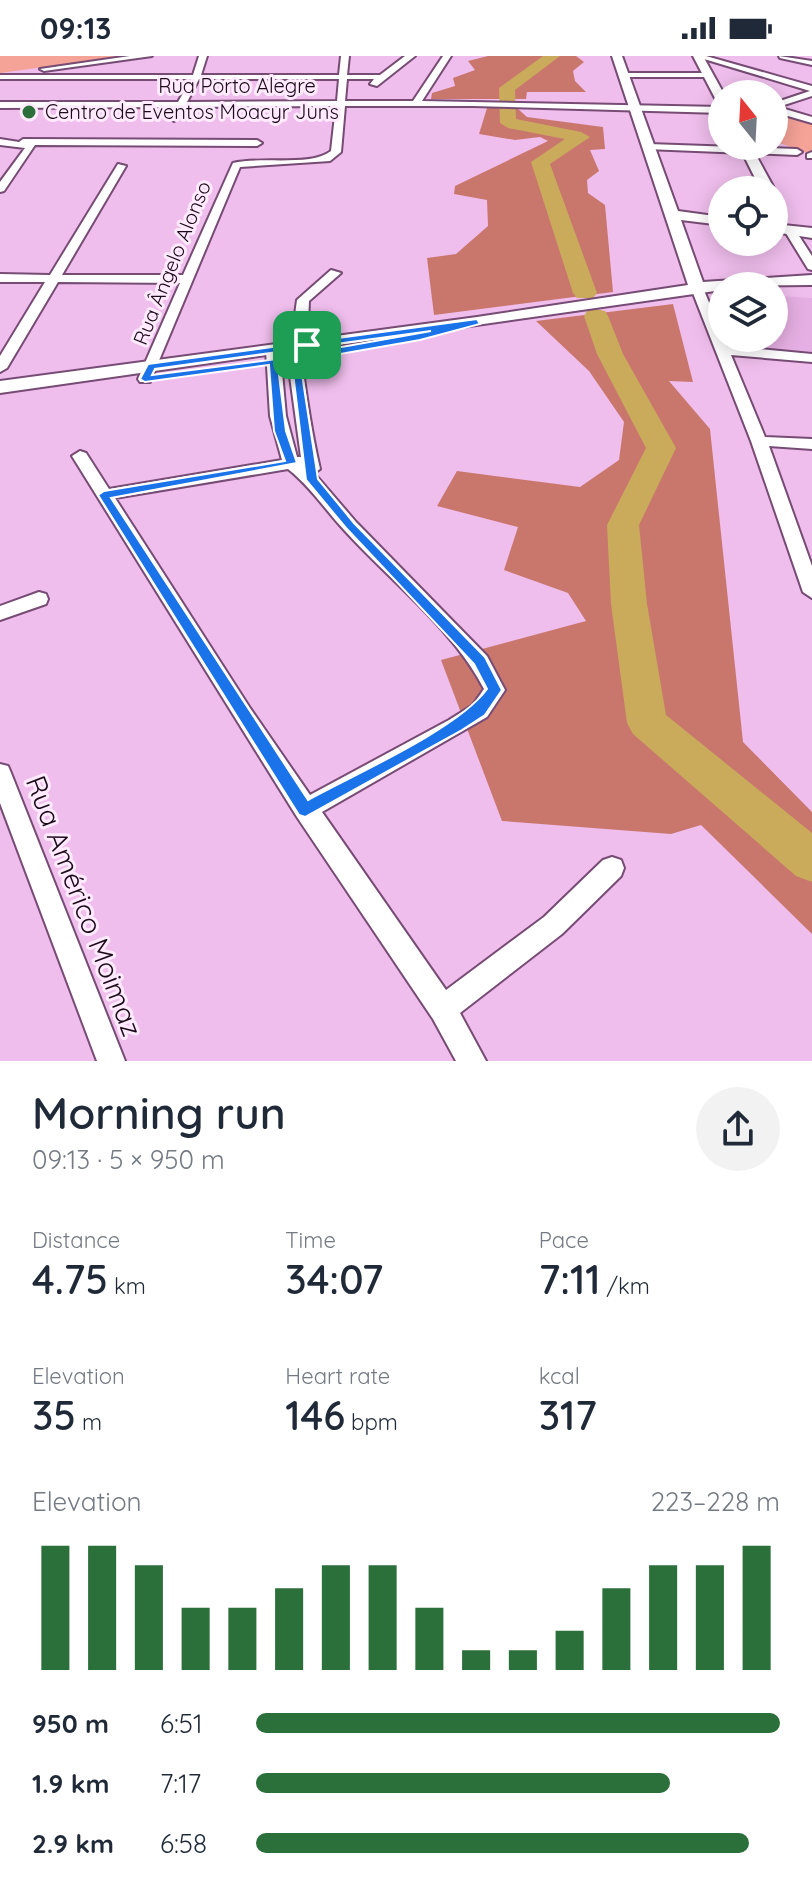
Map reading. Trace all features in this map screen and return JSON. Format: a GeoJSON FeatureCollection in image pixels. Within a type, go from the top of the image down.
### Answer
{"type":"FeatureCollection","features":[{"type":"Feature","properties":{"kind":"main road"},"geometry":{"type":"LineString","coordinates":[[617,56],[697,288]]}},
{"type":"Feature","properties":{"kind":"main road"},"geometry":{"type":"LineString","coordinates":[[698,56],[711,80]]}},
{"type":"Feature","properties":{"kind":"main road"},"geometry":{"type":"LineString","coordinates":[[674,215],[708,219]]}},
{"type":"Feature","properties":{"kind":"main road"},"geometry":{"type":"LineString","coordinates":[[788,230],[812,233]]}},
{"type":"Feature","properties":{"kind":"main road"},"geometry":{"type":"LineString","coordinates":[[0,387],[148,373],[443,332],[477,322],[697,288],[812,280]]}},
{"type":"Feature","properties":{"kind":"main road"},"geometry":{"type":"LineString","coordinates":[[0,401],[148,373]]}},
{"type":"Feature","properties":{"kind":"street"},"geometry":{"type":"LineString","coordinates":[[0,76],[148,56]]}},
{"type":"Feature","properties":{"kind":"street"},"geometry":{"type":"LineString","coordinates":[[174,118],[196,77],[203,56]]}},
{"type":"Feature","properties":{"kind":"street"},"geometry":{"type":"LineString","coordinates":[[340,104],[345,56]]}},
{"type":"Feature","properties":{"kind":"street"},"geometry":{"type":"LineString","coordinates":[[355,103],[380,77],[411,56]]}},
{"type":"Feature","properties":{"kind":"street"},"geometry":{"type":"LineString","coordinates":[[416,103],[447,56]]}},
{"type":"Feature","properties":{"kind":"street"},"geometry":{"type":"LineString","coordinates":[[698,56],[812,91]]}},
{"type":"Feature","properties":{"kind":"street"},"geometry":{"type":"LineString","coordinates":[[783,56],[812,63]]}},
{"type":"Feature","properties":{"kind":"street"},"geometry":{"type":"LineString","coordinates":[[31,88],[47,69]]}},
{"type":"Feature","properties":{"kind":"street"},"geometry":{"type":"LineString","coordinates":[[623,75],[708,75]]}},
{"type":"Feature","properties":{"kind":"street"},"geometry":{"type":"LineString","coordinates":[[0,76],[39,79],[380,77]]}},
{"type":"Feature","properties":{"kind":"street"},"geometry":{"type":"LineString","coordinates":[[788,101],[812,91]]}},
{"type":"Feature","properties":{"kind":"street"},"geometry":{"type":"LineString","coordinates":[[4,119],[23,97]]}},
{"type":"Feature","properties":{"kind":"street","name":"Rua Porto Alegre"},"geometry":{"type":"LineString","coordinates":[[0,105],[473,103],[708,110]]}},
{"type":"Feature","properties":{"kind":"street","name":"Rua Ângelo Alonso"},"geometry":{"type":"LineString","coordinates":[[148,373],[231,174],[239,163],[327,159],[336,152],[340,104]]}},
{"type":"Feature","properties":{"kind":"street"},"geometry":{"type":"LineString","coordinates":[[788,112],[812,120]]}},
{"type":"Feature","properties":{"kind":"street"},"geometry":{"type":"LineString","coordinates":[[0,142],[257,143]]}},
{"type":"Feature","properties":{"kind":"street"},"geometry":{"type":"LineString","coordinates":[[0,189],[31,146],[23,142]]}},
{"type":"Feature","properties":{"kind":"street"},"geometry":{"type":"LineString","coordinates":[[649,147],[708,148]]}},
{"type":"Feature","properties":{"kind":"street"},"geometry":{"type":"LineString","coordinates":[[788,149],[811,156]]}},
{"type":"Feature","properties":{"kind":"street"},"geometry":{"type":"LineString","coordinates":[[788,151],[797,152]]}},
{"type":"Feature","properties":{"kind":"street"},"geometry":{"type":"LineString","coordinates":[[0,368],[121,166]]}},
{"type":"Feature","properties":{"kind":"street"},"geometry":{"type":"LineString","coordinates":[[788,236],[812,266]]}},
{"type":"Feature","properties":{"kind":"street"},"geometry":{"type":"LineString","coordinates":[[312,480],[311,460],[303,429],[298,350],[303,300],[335,273]]}},
{"type":"Feature","properties":{"kind":"street"},"geometry":{"type":"LineString","coordinates":[[0,278],[52,284],[184,284]]}},
{"type":"Feature","properties":{"kind":"street"},"geometry":{"type":"LineString","coordinates":[[0,290],[52,284]]}},
{"type":"Feature","properties":{"kind":"street"},"geometry":{"type":"LineString","coordinates":[[697,288],[708,314]]}},
{"type":"Feature","properties":{"kind":"street"},"geometry":{"type":"LineString","coordinates":[[724,352],[812,592]]}},
{"type":"Feature","properties":{"kind":"street"},"geometry":{"type":"LineString","coordinates":[[745,352],[812,358]]}},
{"type":"Feature","properties":{"kind":"street"},"geometry":{"type":"LineString","coordinates":[[274,356],[280,431],[291,463],[312,480],[350,526],[480,661],[495,690],[480,711],[457,726],[305,810]]}},
{"type":"Feature","properties":{"kind":"street"},"geometry":{"type":"LineString","coordinates":[[759,441],[812,444]]}},
{"type":"Feature","properties":{"kind":"street"},"geometry":{"type":"LineString","coordinates":[[80,456],[305,810],[443,1009],[472,1061]]}},
{"type":"Feature","properties":{"kind":"street"},"geometry":{"type":"LineString","coordinates":[[104,495],[311,460]]}},
{"type":"Feature","properties":{"kind":"street"},"geometry":{"type":"LineString","coordinates":[[0,613],[39,599]]}},
{"type":"Feature","properties":{"kind":"street","name":"Rua Américo Moimaz"},"geometry":{"type":"LineString","coordinates":[[0,773],[111,1061]]}},
{"type":"Feature","properties":{"kind":"street"},"geometry":{"type":"LineString","coordinates":[[443,1009],[579,904],[612,868]]}},
{"type":"Feature","properties":{"kind":"shaded area"},"geometry":{"type":"Polygon","coordinates":[[[0,56],[125,56],[0,73],[0,56]]]}},
{"type":"Feature","properties":{"kind":"shaded area"},"geometry":{"type":"Polygon","coordinates":[[[488,56],[576,56],[584,62],[573,71],[575,81],[586,92],[527,92],[526,99],[431,99],[432,93],[455,86],[453,78],[475,70],[468,61],[488,56]]]}},
{"type":"Feature","properties":{"kind":"shaded area"},"geometry":{"type":"Polygon","coordinates":[[[487,108],[517,108],[527,117],[603,127],[605,149],[590,150],[599,171],[587,180],[588,193],[605,205],[613,292],[434,315],[427,258],[456,254],[488,226],[487,200],[454,194],[455,186],[548,141],[540,137],[515,140],[479,134],[487,108]]]}},
{"type":"Feature","properties":{"kind":"shaded area"},"geometry":{"type":"Polygon","coordinates":[[[788,116],[812,123],[812,151],[807,153],[788,146],[788,116]]]}},
{"type":"Feature","properties":{"kind":"shaded area"},"geometry":{"type":"Polygon","coordinates":[[[788,296],[812,298],[812,352],[788,351],[788,296]]]}},
{"type":"Feature","properties":{"kind":"shaded area"},"geometry":{"type":"Polygon","coordinates":[[[673,304],[693,382],[669,381],[710,429],[743,742],[812,812],[812,934],[701,825],[671,834],[502,821],[441,660],[586,621],[568,593],[504,570],[518,527],[437,506],[457,471],[580,487],[619,460],[624,422],[589,371],[536,321],[673,304]]]}},
{"type":"Feature","properties":{"kind":"waterway"},"geometry":{"type":"LineString","coordinates":[[553,56],[507,88],[508,123],[581,137],[540,162],[585,293]]}},
{"type":"Feature","properties":{"kind":"waterway"},"geometry":{"type":"LineString","coordinates":[[596,316],[610,354],[661,448],[623,525],[629,604],[647,723],[812,861]]}},
{"type":"Feature","properties":{"kind":"place","name":"Centro de Eventos Moacyr Juns"},"geometry":{"type":"Point","coordinates":[29,112]}},
{"type":"Feature","properties":{"kind":"route"},"geometry":{"type":"LineString","coordinates":[[477,322],[420,337],[295,359],[312,480],[350,526],[480,661],[495,690],[480,711],[457,726],[305,810],[104,495],[291,463],[280,431],[274,362],[145,379],[151,366],[307,345],[477,322]]}}]}
